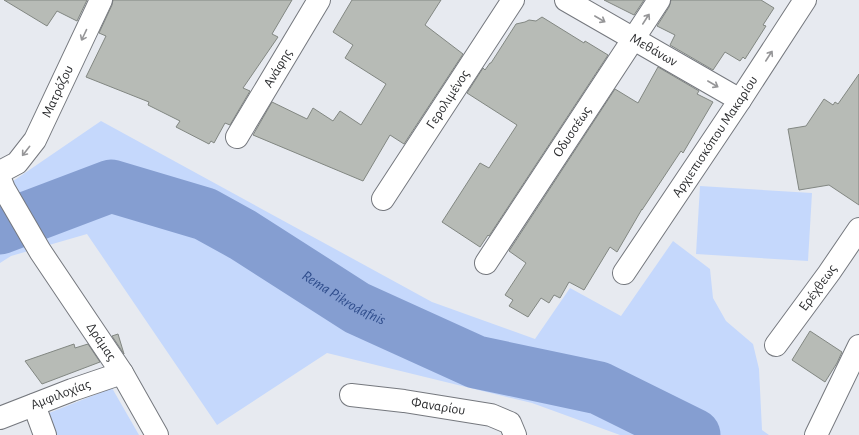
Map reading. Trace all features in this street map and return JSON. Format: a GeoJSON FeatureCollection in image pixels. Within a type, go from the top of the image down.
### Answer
{"type":"FeatureCollection","features":[{"type":"Feature","properties":{"kind":"street","name":"Ματρόζου"},"geometry":{"type":"LineString","coordinates":[[1,180],[35,140],[101,0]]}},
{"type":"Feature","properties":{"kind":"street","name":"Ανάφης"},"geometry":{"type":"LineString","coordinates":[[237,137],[319,0]]}},
{"type":"Feature","properties":{"kind":"street","name":"Γερολιμένος"},"geometry":{"type":"LineString","coordinates":[[383,199],[513,0]]}},
{"type":"Feature","properties":{"kind":"street","name":"Μεθάνων"},"geometry":{"type":"LineString","coordinates":[[566,0],[740,100]]}},
{"type":"Feature","properties":{"kind":"street","name":"Οδυσσέως"},"geometry":{"type":"LineString","coordinates":[[486,263],[659,0]]}},
{"type":"Feature","properties":{"kind":"street","name":"Αρχιεπισκόπου Μακαρίου"},"geometry":{"type":"LineString","coordinates":[[624,273],[806,0]]}},
{"type":"Feature","properties":{"kind":"street","name":"Δράμας"},"geometry":{"type":"LineString","coordinates":[[1,180],[40,251],[122,373],[157,435]]}},
{"type":"Feature","properties":{"kind":"street","name":"Ερέχθεως"},"geometry":{"type":"LineString","coordinates":[[776,345],[829,273],[859,229]]}},
{"type":"Feature","properties":{"kind":"street"},"geometry":{"type":"LineString","coordinates":[[816,435],[859,346]]}},
{"type":"Feature","properties":{"kind":"street","name":"Αμφιλοχίας"},"geometry":{"type":"LineString","coordinates":[[0,418],[72,390],[122,373]]}},
{"type":"Feature","properties":{"kind":"street","name":"Φαναρίου"},"geometry":{"type":"LineString","coordinates":[[351,395],[491,414],[510,423],[515,435]]}},
{"type":"Feature","properties":{"kind":"street"},"geometry":{"type":"LineString","coordinates":[[34,405],[45,435]]}},
{"type":"Feature","properties":{"kind":"shaded area"},"geometry":{"type":"Polygon","coordinates":[[[101,121],[432,302],[535,339],[570,288],[621,316],[673,241],[710,269],[713,298],[726,321],[753,344],[759,369],[762,430],[769,435],[620,435],[532,403],[327,353],[217,425],[87,234],[11,256],[0,263],[0,190],[101,121]]]}},
{"type":"Feature","properties":{"kind":"shaded area"},"geometry":{"type":"Polygon","coordinates":[[[700,186],[812,193],[808,261],[696,254],[700,186]]]}},
{"type":"Feature","properties":{"kind":"shaded area"},"geometry":{"type":"Polygon","coordinates":[[[112,388],[139,435],[51,435],[44,415],[112,388]]]}},
{"type":"Feature","properties":{"kind":"building"},"geometry":{"type":"Polygon","coordinates":[[[4,0],[87,0],[77,21],[57,11],[47,26],[4,0]]]}},
{"type":"Feature","properties":{"kind":"building"},"geometry":{"type":"Polygon","coordinates":[[[113,0],[292,0],[272,34],[278,37],[243,88],[250,91],[230,125],[225,123],[214,143],[211,141],[209,144],[176,127],[180,121],[148,105],[149,102],[86,77],[106,36],[99,33],[113,0]]]}},
{"type":"Feature","properties":{"kind":"building"},"geometry":{"type":"Polygon","coordinates":[[[352,0],[441,0],[425,25],[463,54],[404,144],[390,135],[363,181],[253,135],[272,102],[307,119],[313,108],[333,121],[340,111],[361,125],[386,84],[345,58],[353,45],[333,32],[352,0]]]}},
{"type":"Feature","properties":{"kind":"building"},"geometry":{"type":"Polygon","coordinates":[[[604,0],[644,0],[634,15],[604,0]]]}},
{"type":"Feature","properties":{"kind":"building"},"geometry":{"type":"Polygon","coordinates":[[[671,0],[761,0],[774,8],[763,25],[766,26],[745,59],[743,57],[740,61],[725,52],[713,70],[670,45],[675,35],[657,26],[669,7],[671,0]]]}},
{"type":"Feature","properties":{"kind":"building"},"geometry":{"type":"Polygon","coordinates":[[[542,17],[584,43],[585,41],[608,55],[489,236],[488,235],[480,247],[442,222],[480,163],[489,168],[517,125],[467,93],[483,68],[485,70],[491,63],[516,24],[529,20],[536,21],[542,17]]]}},
{"type":"Feature","properties":{"kind":"building"},"geometry":{"type":"Polygon","coordinates":[[[658,67],[699,91],[697,94],[713,102],[683,153],[681,151],[642,209],[617,252],[610,247],[584,290],[569,282],[560,298],[554,295],[549,303],[541,298],[528,317],[509,306],[513,300],[505,295],[526,263],[509,251],[615,89],[638,103],[658,67]]]}},
{"type":"Feature","properties":{"kind":"building"},"geometry":{"type":"Polygon","coordinates":[[[859,74],[859,205],[829,185],[799,190],[788,129],[806,126],[824,99],[833,105],[835,102],[838,104],[859,74]]]}},
{"type":"Feature","properties":{"kind":"building"},"geometry":{"type":"Polygon","coordinates":[[[810,331],[842,352],[825,382],[792,360],[810,331]]]}},
{"type":"Feature","properties":{"kind":"building"},"geometry":{"type":"Polygon","coordinates":[[[118,334],[124,354],[112,336],[118,334]]]}},
{"type":"Feature","properties":{"kind":"building"},"geometry":{"type":"Polygon","coordinates":[[[74,344],[75,348],[88,344],[100,362],[42,384],[25,361],[74,344]]]}},
{"type":"Feature","properties":{"kind":"waterway","name":"Rema Pikrodafnis"},"geometry":{"type":"LineString","coordinates":[[0,228],[111,186],[205,214],[243,235],[357,308],[476,362],[599,388],[694,435]]}}]}
